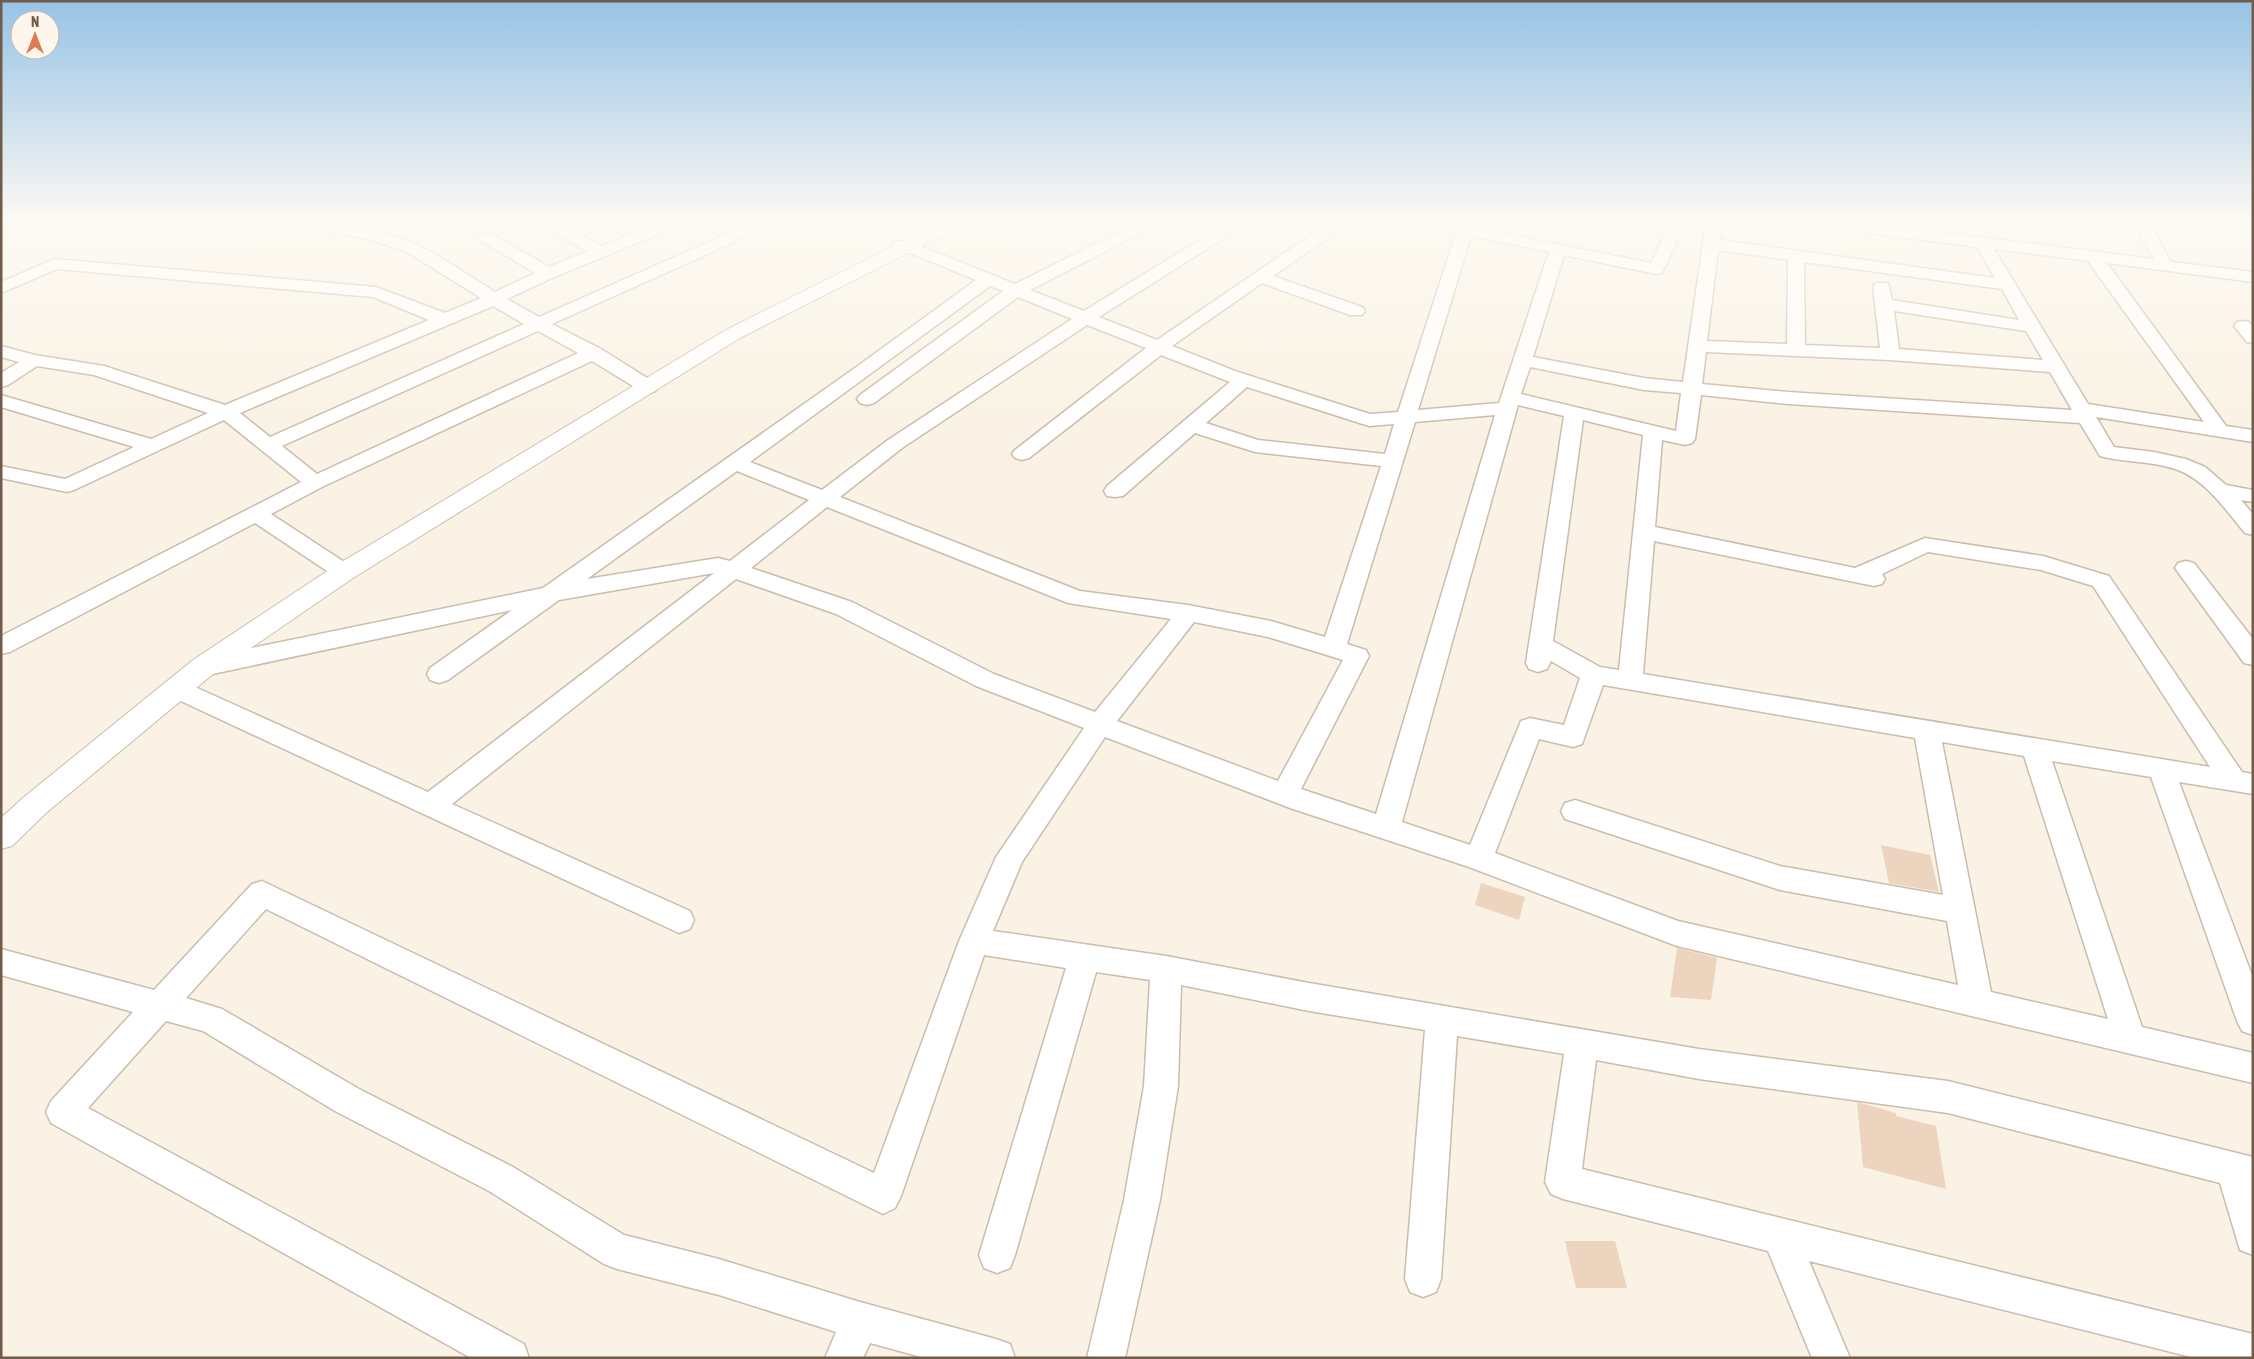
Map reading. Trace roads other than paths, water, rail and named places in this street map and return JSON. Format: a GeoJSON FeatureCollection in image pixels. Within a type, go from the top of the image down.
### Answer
{"type":"FeatureCollection","features":[{"type":"Feature","properties":{"kind":"street"},"geometry":{"type":"LineString","coordinates":[[293,285],[376,292],[443,319]]}},
{"type":"Feature","properties":{"kind":"street"},"geometry":{"type":"LineString","coordinates":[[472,285],[537,324],[594,353],[648,386]]}},
{"type":"Feature","properties":{"kind":"street"},"geometry":{"type":"LineString","coordinates":[[1,472],[67,486],[226,412],[522,285]]}},
{"type":"Feature","properties":{"kind":"street"},"geometry":{"type":"LineString","coordinates":[[268,445],[624,285]]}},
{"type":"Feature","properties":{"kind":"street"},"geometry":{"type":"LineString","coordinates":[[1,837],[35,805],[203,667],[344,572],[733,334],[826,285]]}},
{"type":"Feature","properties":{"kind":"street"},"geometry":{"type":"LineString","coordinates":[[439,674],[735,463],[979,285]]}},
{"type":"Feature","properties":{"kind":"street"},"geometry":{"type":"LineString","coordinates":[[1004,285],[1244,380],[1369,420],[1406,417],[1508,403],[1574,412],[1685,439],[1706,285]]}},
{"type":"Feature","properties":{"kind":"street"},"geometry":{"type":"LineString","coordinates":[[867,399],[1016,290],[1025,285]]}},
{"type":"Feature","properties":{"kind":"street"},"geometry":{"type":"LineString","coordinates":[[430,806],[894,444],[1137,285]]}},
{"type":"Feature","properties":{"kind":"street"},"geometry":{"type":"LineString","coordinates":[[1022,454],[1159,347],[1249,285]]}},
{"type":"Feature","properties":{"kind":"street"},"geometry":{"type":"LineString","coordinates":[[1285,285],[1356,311]]}},
{"type":"Feature","properties":{"kind":"street"},"geometry":{"type":"LineString","coordinates":[[1334,648],[1448,285]]}},
{"type":"Feature","properties":{"kind":"street"},"geometry":{"type":"LineString","coordinates":[[1386,828],[1508,403],[1546,285]]}},
{"type":"Feature","properties":{"kind":"street"},"geometry":{"type":"LineString","coordinates":[[1796,285],[1796,350]]}},
{"type":"Feature","properties":{"kind":"street"},"geometry":{"type":"LineString","coordinates":[[1882,285],[1890,354]]}},
{"type":"Feature","properties":{"kind":"street"},"geometry":{"type":"LineString","coordinates":[[2008,285],[2107,452],[2160,458],[2197,470],[2220,490],[2253,528]]}},
{"type":"Feature","properties":{"kind":"street"},"geometry":{"type":"LineString","coordinates":[[2114,285],[2220,431]]}},
{"type":"Feature","properties":{"kind":"street"},"geometry":{"type":"LineString","coordinates":[[1884,304],[2032,326]]}},
{"type":"Feature","properties":{"kind":"street"},"geometry":{"type":"LineString","coordinates":[[2253,327],[2243,326],[2253,338]]}},
{"type":"Feature","properties":{"kind":"street"},"geometry":{"type":"LineString","coordinates":[[1698,346],[1890,354],[2057,368]]}},
{"type":"Feature","properties":{"kind":"street"},"geometry":{"type":"LineString","coordinates":[[1,351],[34,360],[98,370],[226,412],[315,483]]}},
{"type":"Feature","properties":{"kind":"street"},"geometry":{"type":"LineString","coordinates":[[1,646],[315,483],[594,353]]}},
{"type":"Feature","properties":{"kind":"street"},"geometry":{"type":"LineString","coordinates":[[1,381],[34,360]]}},
{"type":"Feature","properties":{"kind":"street"},"geometry":{"type":"LineString","coordinates":[[1522,360],[1644,384],[1788,398],[2084,413],[2253,436]]}},
{"type":"Feature","properties":{"kind":"street"},"geometry":{"type":"LineString","coordinates":[[1115,491],[1244,380]]}},
{"type":"Feature","properties":{"kind":"street"},"geometry":{"type":"LineString","coordinates":[[1,401],[153,446]]}},
{"type":"Feature","properties":{"kind":"street"},"geometry":{"type":"LineString","coordinates":[[1574,412],[1539,653],[1594,675],[2243,782]]}},
{"type":"Feature","properties":{"kind":"street"},"geometry":{"type":"LineString","coordinates":[[1191,425],[1255,446],[1392,461]]}},
{"type":"Feature","properties":{"kind":"street"},"geometry":{"type":"LineString","coordinates":[[1630,681],[1653,431]]}},
{"type":"Feature","properties":{"kind":"street"},"geometry":{"type":"LineString","coordinates":[[735,463],[1076,598],[1188,613],[1272,629],[1357,656],[1285,794]]}},
{"type":"Feature","properties":{"kind":"street"},"geometry":{"type":"LineString","coordinates":[[2220,490],[2253,496]]}},
{"type":"Feature","properties":{"kind":"street"},"geometry":{"type":"LineString","coordinates":[[256,514],[344,572]]}},
{"type":"Feature","properties":{"kind":"street"},"geometry":{"type":"LineString","coordinates":[[1644,532],[1868,578],[1925,545],[2043,562],[2101,581],[2243,782]]}},
{"type":"Feature","properties":{"kind":"street"},"geometry":{"type":"LineString","coordinates":[[203,667],[552,594],[718,565],[844,608],[986,680],[1285,794],[1479,859],[1677,932],[2253,1068]]}},
{"type":"Feature","properties":{"kind":"street"},"geometry":{"type":"LineString","coordinates":[[2186,568],[2253,657]]}},
{"type":"Feature","properties":{"kind":"street"},"geometry":{"type":"LineString","coordinates":[[510,1358],[63,1112],[262,894],[883,1196],[974,941],[1010,857],[1102,723],[1188,613]]}},
{"type":"Feature","properties":{"kind":"street"},"geometry":{"type":"LineString","coordinates":[[1479,859],[1530,728],[1573,737],[1594,675]]}},
{"type":"Feature","properties":{"kind":"street"},"geometry":{"type":"LineString","coordinates":[[177,689],[679,920]]}},
{"type":"Feature","properties":{"kind":"street"},"geometry":{"type":"LineString","coordinates":[[1927,730],[1977,1003]]}},
{"type":"Feature","properties":{"kind":"street"},"geometry":{"type":"LineString","coordinates":[[2035,748],[2130,1039]]}},
{"type":"Feature","properties":{"kind":"street"},"geometry":{"type":"LineString","coordinates":[[2161,769],[2253,1021]]}},
{"type":"Feature","properties":{"kind":"street"},"geometry":{"type":"LineString","coordinates":[[1575,811],[1780,878],[1960,911]]}},
{"type":"Feature","properties":{"kind":"street"},"geometry":{"type":"LineString","coordinates":[[974,941],[1166,969],[1309,997],[1699,1064],[1948,1097],[2243,1172],[2253,1237]]}},
{"type":"Feature","properties":{"kind":"street"},"geometry":{"type":"LineString","coordinates":[[996,1255],[1084,957]]}},
{"type":"Feature","properties":{"kind":"street"},"geometry":{"type":"LineString","coordinates":[[1,962],[211,1019],[347,1100],[501,1179],[617,1251],[719,1277],[860,1321],[996,1358]]}},
{"type":"Feature","properties":{"kind":"street"},"geometry":{"type":"LineString","coordinates":[[1106,1358],[1142,1200],[1161,1086],[1166,969]]}},
{"type":"Feature","properties":{"kind":"street"},"geometry":{"type":"LineString","coordinates":[[1423,1279],[1442,1019]]}},
{"type":"Feature","properties":{"kind":"street"},"geometry":{"type":"LineString","coordinates":[[1582,1043],[1563,1182],[2253,1353]]}},
{"type":"Feature","properties":{"kind":"street"},"geometry":{"type":"LineString","coordinates":[[1780,1237],[1831,1358]]}},
{"type":"Feature","properties":{"kind":"street"},"geometry":{"type":"LineString","coordinates":[[844,1358],[860,1321]]}}]}
